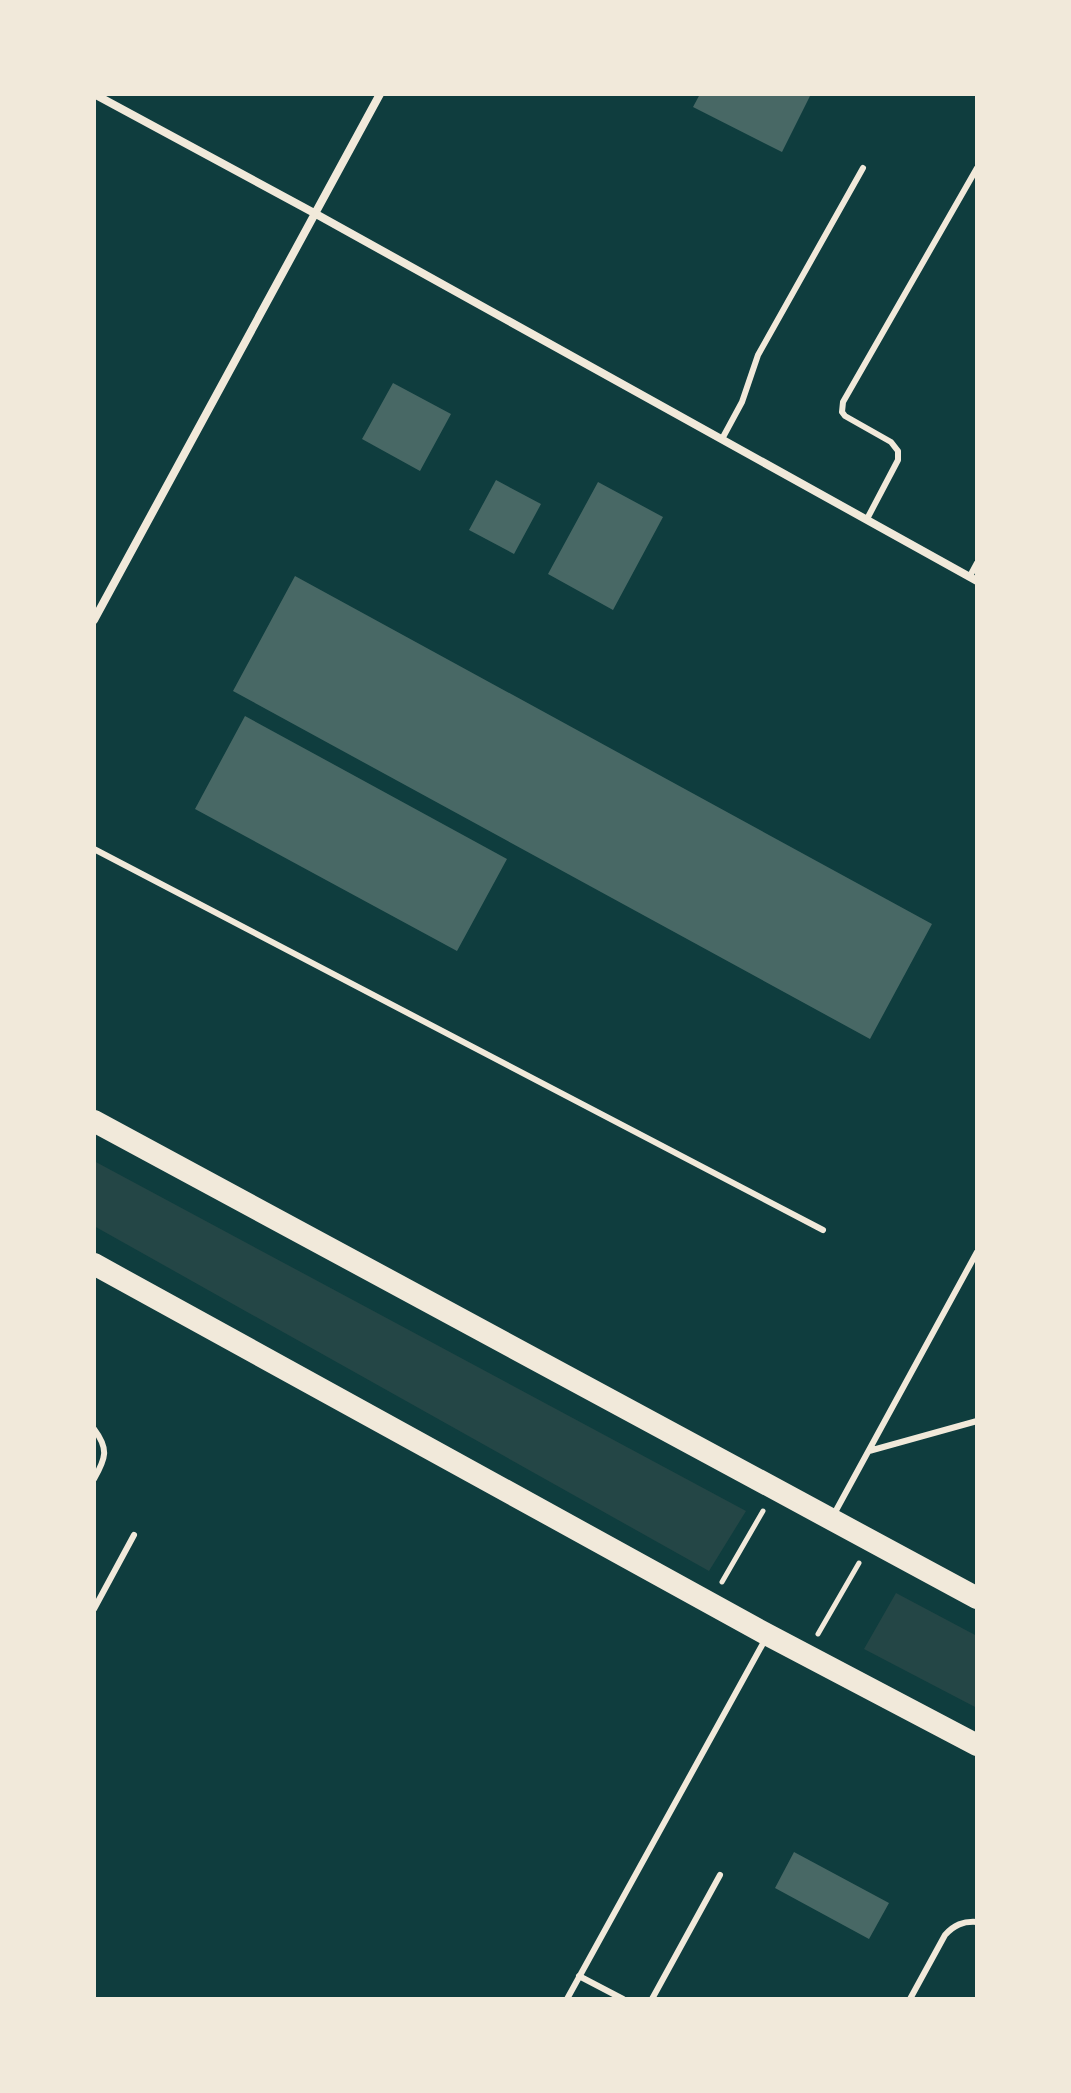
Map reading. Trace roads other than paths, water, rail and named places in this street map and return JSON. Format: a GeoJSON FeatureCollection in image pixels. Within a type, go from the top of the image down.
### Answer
{"type":"FeatureCollection","features":[{"type":"Feature","properties":{"kind":"highway"},"geometry":{"type":"LineString","coordinates":[[94,1121],[977,1598]]}},
{"type":"Feature","properties":{"kind":"highway"},"geometry":{"type":"LineString","coordinates":[[94,1264],[768,1635],[977,1745]]}},
{"type":"Feature","properties":{"kind":"street"},"geometry":{"type":"LineString","coordinates":[[94,94],[973,578]]}},
{"type":"Feature","properties":{"kind":"street"},"geometry":{"type":"LineString","coordinates":[[94,620],[380,94]]}},
{"type":"Feature","properties":{"kind":"lane"},"geometry":{"type":"LineString","coordinates":[[722,439],[742,402],[758,355],[863,168]]}},
{"type":"Feature","properties":{"kind":"lane"},"geometry":{"type":"LineString","coordinates":[[867,519],[898,460],[898,451],[891,442],[845,416],[842,412],[843,402],[977,168]]}},
{"type":"Feature","properties":{"kind":"lane"},"geometry":{"type":"LineString","coordinates":[[973,578],[977,563]]}},
{"type":"Feature","properties":{"kind":"lane"},"geometry":{"type":"LineString","coordinates":[[94,849],[823,1230]]}},
{"type":"Feature","properties":{"kind":"lane"},"geometry":{"type":"LineString","coordinates":[[831,1520],[977,1252]]}},
{"type":"Feature","properties":{"kind":"lane"},"geometry":{"type":"LineString","coordinates":[[869,1451],[977,1421]]}},
{"type":"Feature","properties":{"kind":"lane"},"geometry":{"type":"LineString","coordinates":[[94,1429],[102,1440],[105,1460],[94,1479]]}},
{"type":"Feature","properties":{"kind":"lane"},"geometry":{"type":"LineString","coordinates":[[94,1609],[134,1535]]}},
{"type":"Feature","properties":{"kind":"lane"},"geometry":{"type":"LineString","coordinates":[[567,1999],[768,1635]]}},
{"type":"Feature","properties":{"kind":"lane"},"geometry":{"type":"LineString","coordinates":[[652,1999],[720,1875]]}},
{"type":"Feature","properties":{"kind":"lane"},"geometry":{"type":"LineString","coordinates":[[910,1999],[945,1935],[964,1922],[977,1922]]}},
{"type":"Feature","properties":{"kind":"lane"},"geometry":{"type":"LineString","coordinates":[[579,1976],[623,1999]]}}]}
